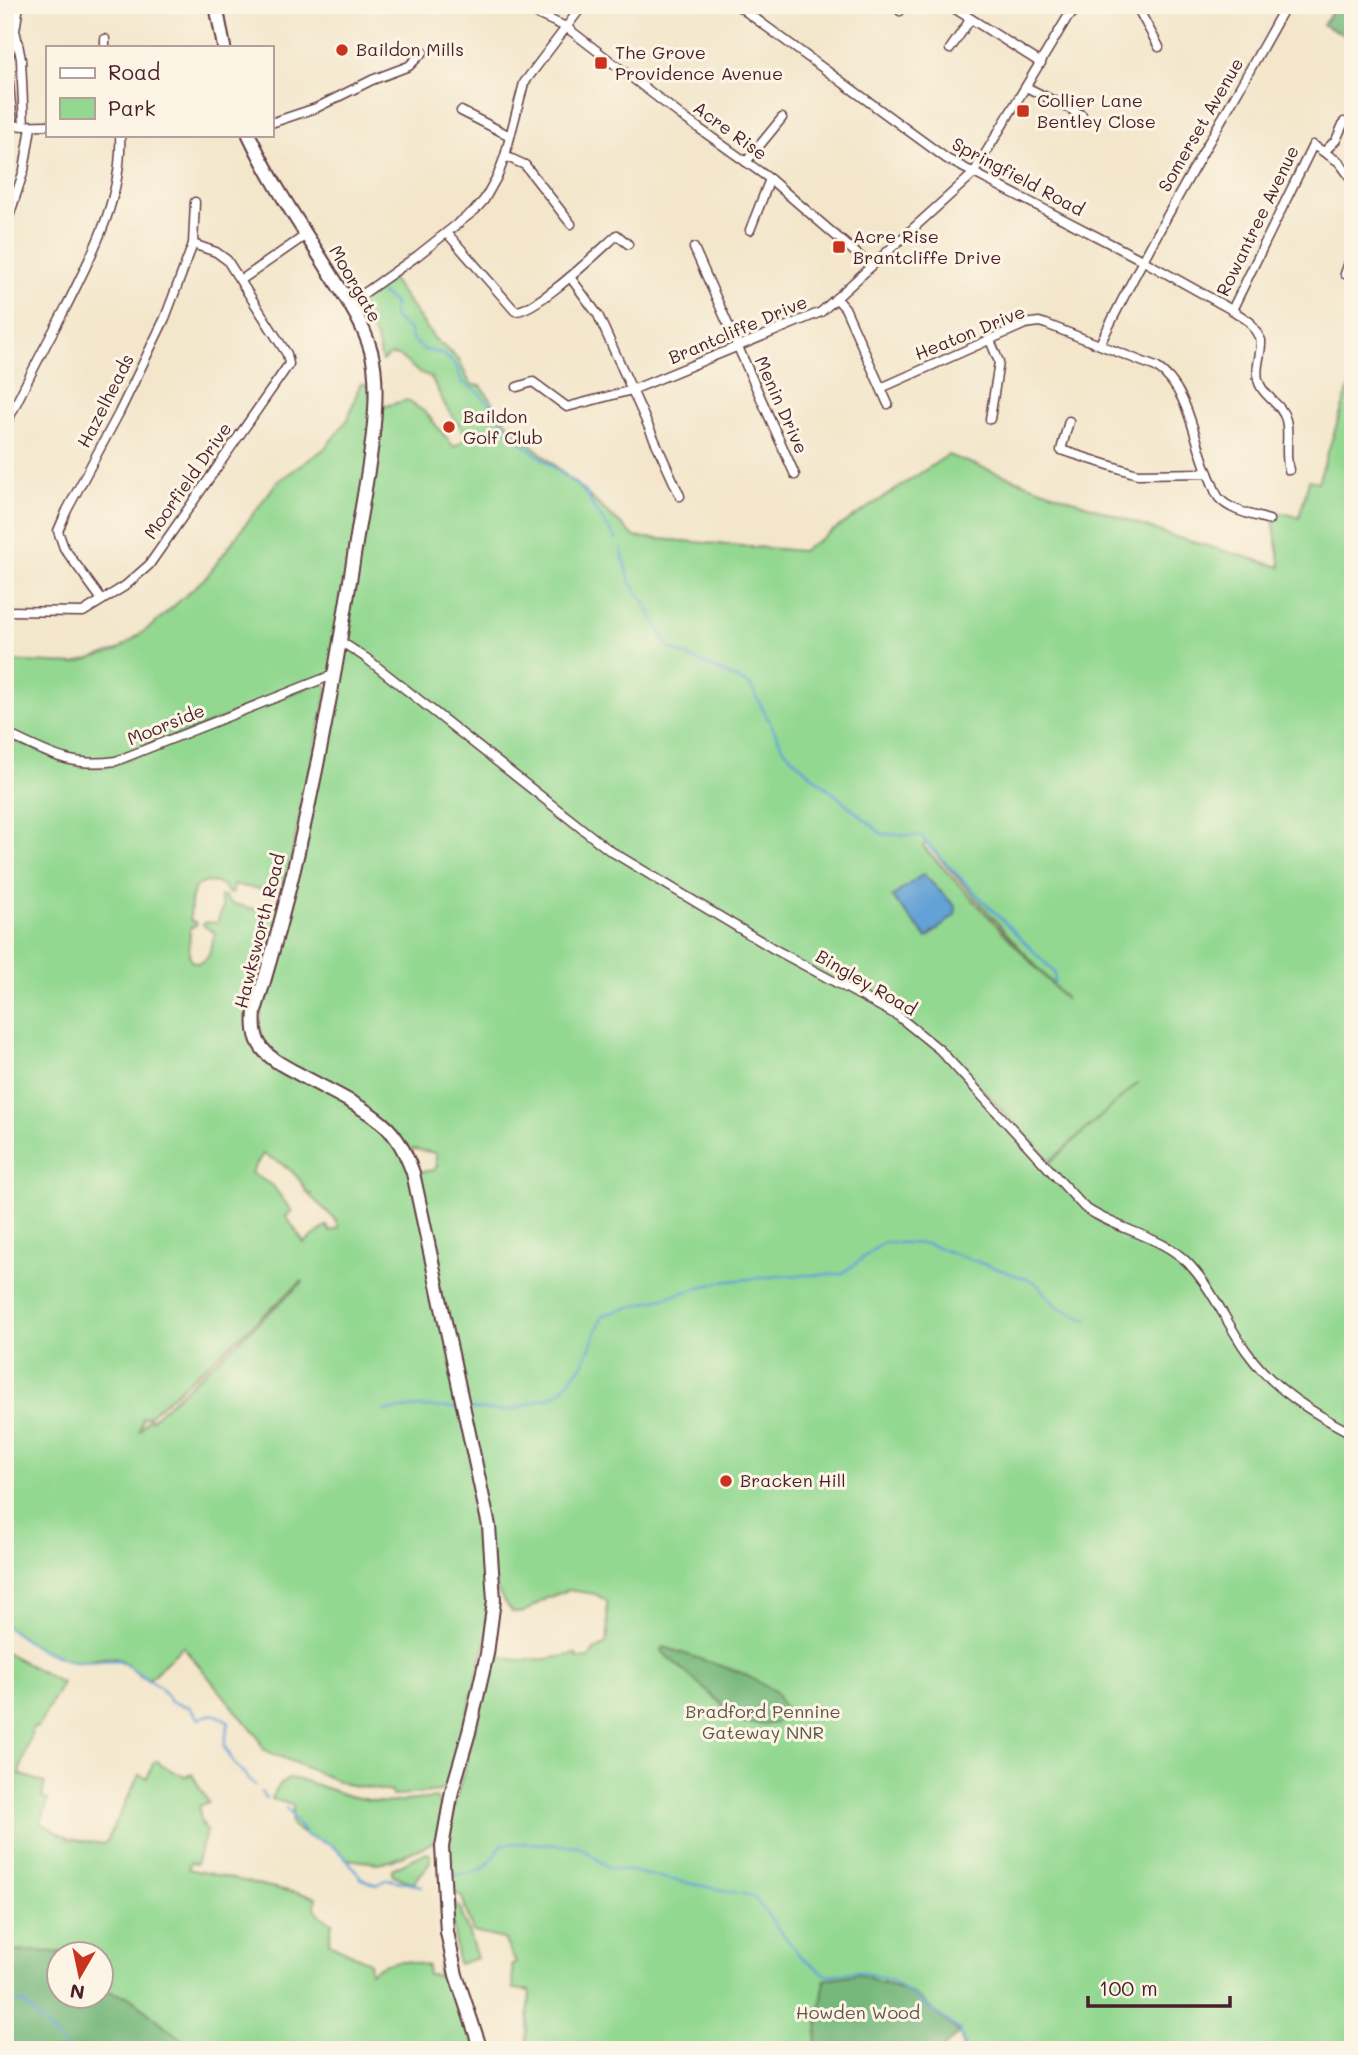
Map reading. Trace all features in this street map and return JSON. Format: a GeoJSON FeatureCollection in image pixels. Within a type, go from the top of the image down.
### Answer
{"type":"FeatureCollection","features":[{"type":"Feature","properties":{"kind":"street"},"geometry":{"type":"LineString","coordinates":[[19,5],[7,63],[9,126],[46,125]]}},
{"type":"Feature","properties":{"kind":"street"},"geometry":{"type":"LineString","coordinates":[[216,5],[224,46]]}},
{"type":"Feature","properties":{"kind":"street","name":"Acre Rise"},"geometry":{"type":"LineString","coordinates":[[517,5],[566,27],[770,180],[871,266]]}},
{"type":"Feature","properties":{"kind":"street"},"geometry":{"type":"LineString","coordinates":[[349,304],[447,233],[484,200],[505,156],[524,83],[583,5]]}},
{"type":"Feature","properties":{"kind":"street","name":"Springfield Road"},"geometry":{"type":"LineString","coordinates":[[737,5],[947,159],[1142,260],[1250,322],[1259,334],[1262,346],[1257,377],[1262,389],[1284,413],[1286,420],[1285,451],[1289,470]]}},
{"type":"Feature","properties":{"kind":"street"},"geometry":{"type":"LineString","coordinates":[[949,5],[1041,63]]}},
{"type":"Feature","properties":{"kind":"street","name":"Brantcliffe Drive"},"geometry":{"type":"LineString","coordinates":[[517,387],[533,383],[567,407],[632,390],[821,312],[973,174],[1072,13],[1096,5]]}},
{"type":"Feature","properties":{"kind":"street"},"geometry":{"type":"LineString","coordinates":[[1136,5],[1159,47]]}},
{"type":"Feature","properties":{"kind":"street","name":"Somerset Avenue"},"geometry":{"type":"LineString","coordinates":[[1100,344],[1142,260],[1286,5]]}},
{"type":"Feature","properties":{"kind":"street"},"geometry":{"type":"LineString","coordinates":[[950,49],[970,20]]}},
{"type":"Feature","properties":{"kind":"street"},"geometry":{"type":"LineString","coordinates":[[5,229],[24,170],[27,127],[21,59],[15,31]]}},
{"type":"Feature","properties":{"kind":"street"},"geometry":{"type":"LineString","coordinates":[[273,122],[316,108],[372,80],[409,66],[423,52]]}},
{"type":"Feature","properties":{"kind":"street"},"geometry":{"type":"LineString","coordinates":[[1026,87],[1082,115]]}},
{"type":"Feature","properties":{"kind":"street"},"geometry":{"type":"LineString","coordinates":[[461,111],[510,136]]}},
{"type":"Feature","properties":{"kind":"street"},"geometry":{"type":"LineString","coordinates":[[746,162],[782,118]]}},
{"type":"Feature","properties":{"kind":"street"},"geometry":{"type":"LineString","coordinates":[[1344,122],[1336,141],[1324,152],[1339,162],[1353,181]]}},
{"type":"Feature","properties":{"kind":"street"},"geometry":{"type":"LineString","coordinates":[[5,426],[101,236],[113,193],[120,136]]}},
{"type":"Feature","properties":{"kind":"street","name":"Moorgate"},"geometry":{"type":"LineString","coordinates":[[250,136],[272,181],[365,332],[372,352]]}},
{"type":"Feature","properties":{"kind":"street","name":"Rowantree Avenue"},"geometry":{"type":"LineString","coordinates":[[1232,310],[1313,145],[1324,152]]}},
{"type":"Feature","properties":{"kind":"street"},"geometry":{"type":"LineString","coordinates":[[505,156],[525,165],[571,224]]}},
{"type":"Feature","properties":{"kind":"street"},"geometry":{"type":"LineString","coordinates":[[750,230],[770,180]]}},
{"type":"Feature","properties":{"kind":"street","name":"Hazelheads"},"geometry":{"type":"LineString","coordinates":[[102,600],[64,548],[58,531],[120,413],[165,317],[192,244],[195,202]]}},
{"type":"Feature","properties":{"kind":"street"},"geometry":{"type":"LineString","coordinates":[[447,233],[514,312],[525,311],[570,277],[617,235],[628,244]]}},
{"type":"Feature","properties":{"kind":"street"},"geometry":{"type":"LineString","coordinates":[[241,280],[306,235]]}},
{"type":"Feature","properties":{"kind":"street","name":"Moorfield Drive"},"geometry":{"type":"LineString","coordinates":[[5,611],[83,612],[125,586],[149,565],[289,364],[287,354],[227,260],[216,252],[192,244]]}},
{"type":"Feature","properties":{"kind":"street","name":"Menin Drive"},"geometry":{"type":"LineString","coordinates":[[694,248],[795,475]]}},
{"type":"Feature","properties":{"kind":"street"},"geometry":{"type":"LineString","coordinates":[[1345,274],[1353,250]]}},
{"type":"Feature","properties":{"kind":"street"},"geometry":{"type":"LineString","coordinates":[[570,277],[598,315],[680,496]]}},
{"type":"Feature","properties":{"kind":"street"},"geometry":{"type":"LineString","coordinates":[[836,298],[845,308],[888,404]]}},
{"type":"Feature","properties":{"kind":"street","name":"Heaton Drive"},"geometry":{"type":"LineString","coordinates":[[881,388],[1024,324],[1039,322],[1156,367],[1170,377],[1181,395],[1219,498],[1231,507],[1269,520]]}},
{"type":"Feature","properties":{"kind":"street"},"geometry":{"type":"LineString","coordinates":[[990,340],[999,362],[990,419]]}},
{"type":"Feature","properties":{"kind":"street","name":"Hawksworth Road"},"geometry":{"type":"LineString","coordinates":[[372,352],[375,409],[335,674],[308,814],[255,1011],[254,1024],[261,1047],[272,1059],[371,1116],[390,1130],[405,1151],[413,1173],[489,1526],[494,1600],[487,1654],[442,1847],[447,1932],[456,1975],[481,2050]]}},
{"type":"Feature","properties":{"kind":"street"},"geometry":{"type":"LineString","coordinates":[[1069,421],[1061,450],[1137,474],[1208,473]]}},
{"type":"Feature","properties":{"kind":"street","name":"Bingley Road"},"geometry":{"type":"LineString","coordinates":[[340,641],[609,850],[774,949],[879,1005],[920,1033],[940,1050],[1084,1207],[1110,1223],[1169,1249],[1186,1262],[1207,1288],[1263,1372],[1295,1399],[1353,1434]]}},
{"type":"Feature","properties":{"kind":"street","name":"Moorside"},"geometry":{"type":"LineString","coordinates":[[5,733],[72,762],[92,765],[116,761],[335,674]]}},
{"type":"Feature","properties":{"kind":"green space"},"geometry":{"type":"Polygon","coordinates":[[[1336,5],[1353,5],[1353,39],[1323,25],[1336,5]]]}},
{"type":"Feature","properties":{"kind":"green space","name":"Bradford Pennine Gateway NNR"},"geometry":{"type":"Polygon","coordinates":[[[391,278],[434,338],[459,360],[468,380],[473,385],[481,386],[508,424],[635,537],[802,551],[948,455],[1172,536],[1281,567],[1272,513],[1285,513],[1299,518],[1309,480],[1318,482],[1353,375],[1353,2050],[963,2050],[960,2033],[912,1994],[883,1982],[825,1980],[814,2050],[526,2050],[530,1991],[514,1989],[512,1965],[516,1963],[504,1939],[473,1932],[462,1897],[449,1889],[447,1845],[492,1654],[516,1660],[576,1654],[578,1659],[589,1658],[594,1650],[605,1645],[608,1638],[607,1601],[595,1594],[568,1590],[547,1598],[522,1613],[512,1612],[498,1592],[489,1556],[487,1636],[450,1783],[440,1791],[392,1796],[392,1792],[345,1784],[264,1750],[257,1736],[183,1646],[148,1680],[118,1659],[79,1662],[55,1656],[5,1626],[5,737],[77,765],[105,767],[198,733],[320,682],[325,684],[328,689],[286,882],[261,889],[234,885],[232,894],[214,882],[204,883],[195,887],[191,900],[190,920],[197,923],[190,928],[189,953],[191,961],[198,963],[204,961],[209,954],[215,933],[203,925],[205,922],[217,923],[223,906],[219,897],[224,896],[230,903],[257,910],[279,901],[282,905],[249,1019],[249,1029],[253,1046],[262,1057],[287,1065],[265,1044],[259,1024],[296,878],[335,675],[121,758],[76,762],[5,732],[5,661],[74,664],[118,650],[154,624],[207,576],[277,482],[324,449],[348,419],[360,384],[367,385],[375,409],[407,400],[426,413],[454,447],[468,437],[446,407],[431,377],[417,371],[399,356],[390,355],[382,361],[377,340],[359,307],[362,300],[391,278]],[[926,843],[923,846],[1065,999],[926,843]],[[943,1048],[1046,1166],[1139,1082],[1050,1161],[943,1048]],[[415,1149],[405,1151],[413,1173],[434,1170],[437,1166],[435,1153],[415,1149]],[[263,1154],[251,1173],[273,1186],[292,1212],[286,1216],[304,1243],[327,1226],[330,1232],[339,1228],[336,1220],[307,1193],[294,1174],[284,1165],[263,1154]],[[303,1282],[149,1416],[143,1418],[139,1432],[149,1418],[151,1420],[303,1282]]]}},
{"type":"Feature","properties":{"kind":"green space","name":"Bradford Pennine Gateway NNR"},"geometry":{"type":"Polygon","coordinates":[[[664,1647],[742,1673],[776,1692],[786,1712],[775,1724],[744,1724],[668,1657],[662,1651],[664,1647]]]}},
{"type":"Feature","properties":{"kind":"green space"},"geometry":{"type":"Polygon","coordinates":[[[5,1652],[62,1683],[38,1727],[33,1728],[19,1774],[45,1783],[42,1798],[48,1800],[41,1823],[70,1839],[103,1844],[107,1841],[139,1775],[147,1778],[154,1762],[158,1761],[162,1766],[185,1777],[192,1774],[208,1802],[199,1806],[201,1825],[204,1824],[203,1829],[207,1830],[196,1864],[190,1863],[188,1869],[316,1897],[315,1908],[332,1923],[329,1943],[369,1962],[370,1972],[385,1964],[405,1961],[428,1966],[427,1974],[437,1976],[439,1967],[449,1970],[477,2050],[194,2050],[130,1997],[116,1994],[116,1940],[46,1940],[46,1952],[5,1950],[5,1652]]]}},
{"type":"Feature","properties":{"kind":"green space"},"geometry":{"type":"Polygon","coordinates":[[[288,1778],[384,1803],[436,1798],[441,1814],[434,1842],[391,1861],[377,1863],[347,1859],[331,1845],[307,1836],[291,1825],[293,1805],[271,1799],[288,1778]]]}},
{"type":"Feature","properties":{"kind":"green space"},"geometry":{"type":"Polygon","coordinates":[[[425,1853],[430,1854],[429,1863],[413,1884],[392,1874],[392,1869],[425,1853]]]}},
{"type":"Feature","properties":{"kind":"green space"},"geometry":{"type":"Polygon","coordinates":[[[450,1899],[460,1908],[477,1958],[458,1964],[450,1899]]]}},
{"type":"Feature","properties":{"kind":"green space"},"geometry":{"type":"Polygon","coordinates":[[[5,1950],[46,1952],[46,2010],[116,2010],[116,1994],[130,1997],[194,2050],[5,2050],[5,1950]]]}},
{"type":"Feature","properties":{"kind":"green space","name":"Howden Wood"},"geometry":{"type":"Polygon","coordinates":[[[858,1974],[912,1994],[960,2033],[941,2050],[814,2050],[825,1979],[858,1974]]]}},
{"type":"Feature","properties":{"kind":"water"},"geometry":{"type":"Polygon","coordinates":[[[923,874],[956,907],[955,915],[927,938],[892,897],[923,874]]]}},
{"type":"Feature","properties":{"kind":"waterway"},"geometry":{"type":"LineString","coordinates":[[381,293],[394,303],[393,317],[410,331],[411,338],[424,350],[441,353],[456,365],[462,382],[477,391],[495,410],[509,433],[586,492],[616,539]]}},
{"type":"Feature","properties":{"kind":"waterway"},"geometry":{"type":"LineString","coordinates":[[621,549],[630,582],[642,598],[669,648],[750,685],[784,749],[800,765],[882,834],[922,836],[1055,973],[1054,983]]}},
{"type":"Feature","properties":{"kind":"waterway"},"geometry":{"type":"LineString","coordinates":[[470,1409],[508,1411],[558,1394],[583,1364],[603,1315],[720,1282],[779,1276],[842,1274],[884,1242],[927,1244],[1035,1282],[1055,1305],[1088,1321]]}},
{"type":"Feature","properties":{"kind":"waterway"},"geometry":{"type":"LineString","coordinates":[[384,1411],[418,1407],[460,1408]]}},
{"type":"Feature","properties":{"kind":"waterway"},"geometry":{"type":"LineString","coordinates":[[5,1626],[37,1648],[74,1662],[119,1660],[161,1688],[171,1702],[189,1707],[199,1719],[207,1715],[225,1719],[229,1722],[224,1746],[234,1763],[255,1785]]}},
{"type":"Feature","properties":{"kind":"waterway"},"geometry":{"type":"LineString","coordinates":[[261,1792],[266,1798]]}},
{"type":"Feature","properties":{"kind":"waterway"},"geometry":{"type":"LineString","coordinates":[[286,1808],[307,1836],[331,1845],[347,1859],[361,1878],[377,1885],[387,1879],[422,1886]]}},
{"type":"Feature","properties":{"kind":"waterway"},"geometry":{"type":"LineString","coordinates":[[451,1875],[482,1869],[492,1860],[502,1844],[579,1846],[608,1867],[753,1896],[800,1956],[827,1975],[858,1971],[890,1980],[960,2030],[966,2050]]}},
{"type":"Feature","properties":{"kind":"waterway"},"geometry":{"type":"LineString","coordinates":[[5,1999],[24,2003],[68,2050]]}},
{"type":"Feature","properties":{"kind":"place","name":"Baildon Mills"},"geometry":{"type":"Point","coordinates":[342,50]}},
{"type":"Feature","properties":{"kind":"place","name":"The Grove Providence Avenue"},"geometry":{"type":"Point","coordinates":[601,63]}},
{"type":"Feature","properties":{"kind":"place","name":"Collier Lane Bentley Close"},"geometry":{"type":"Point","coordinates":[1023,111]}},
{"type":"Feature","properties":{"kind":"place","name":"Acre Rise Brantcliffe Drive"},"geometry":{"type":"Point","coordinates":[839,247]}},
{"type":"Feature","properties":{"kind":"place","name":"Baildon Golf Club"},"geometry":{"type":"Point","coordinates":[449,427]}},
{"type":"Feature","properties":{"kind":"place","name":"Bracken Hill"},"geometry":{"type":"Point","coordinates":[726,1481]}}]}
